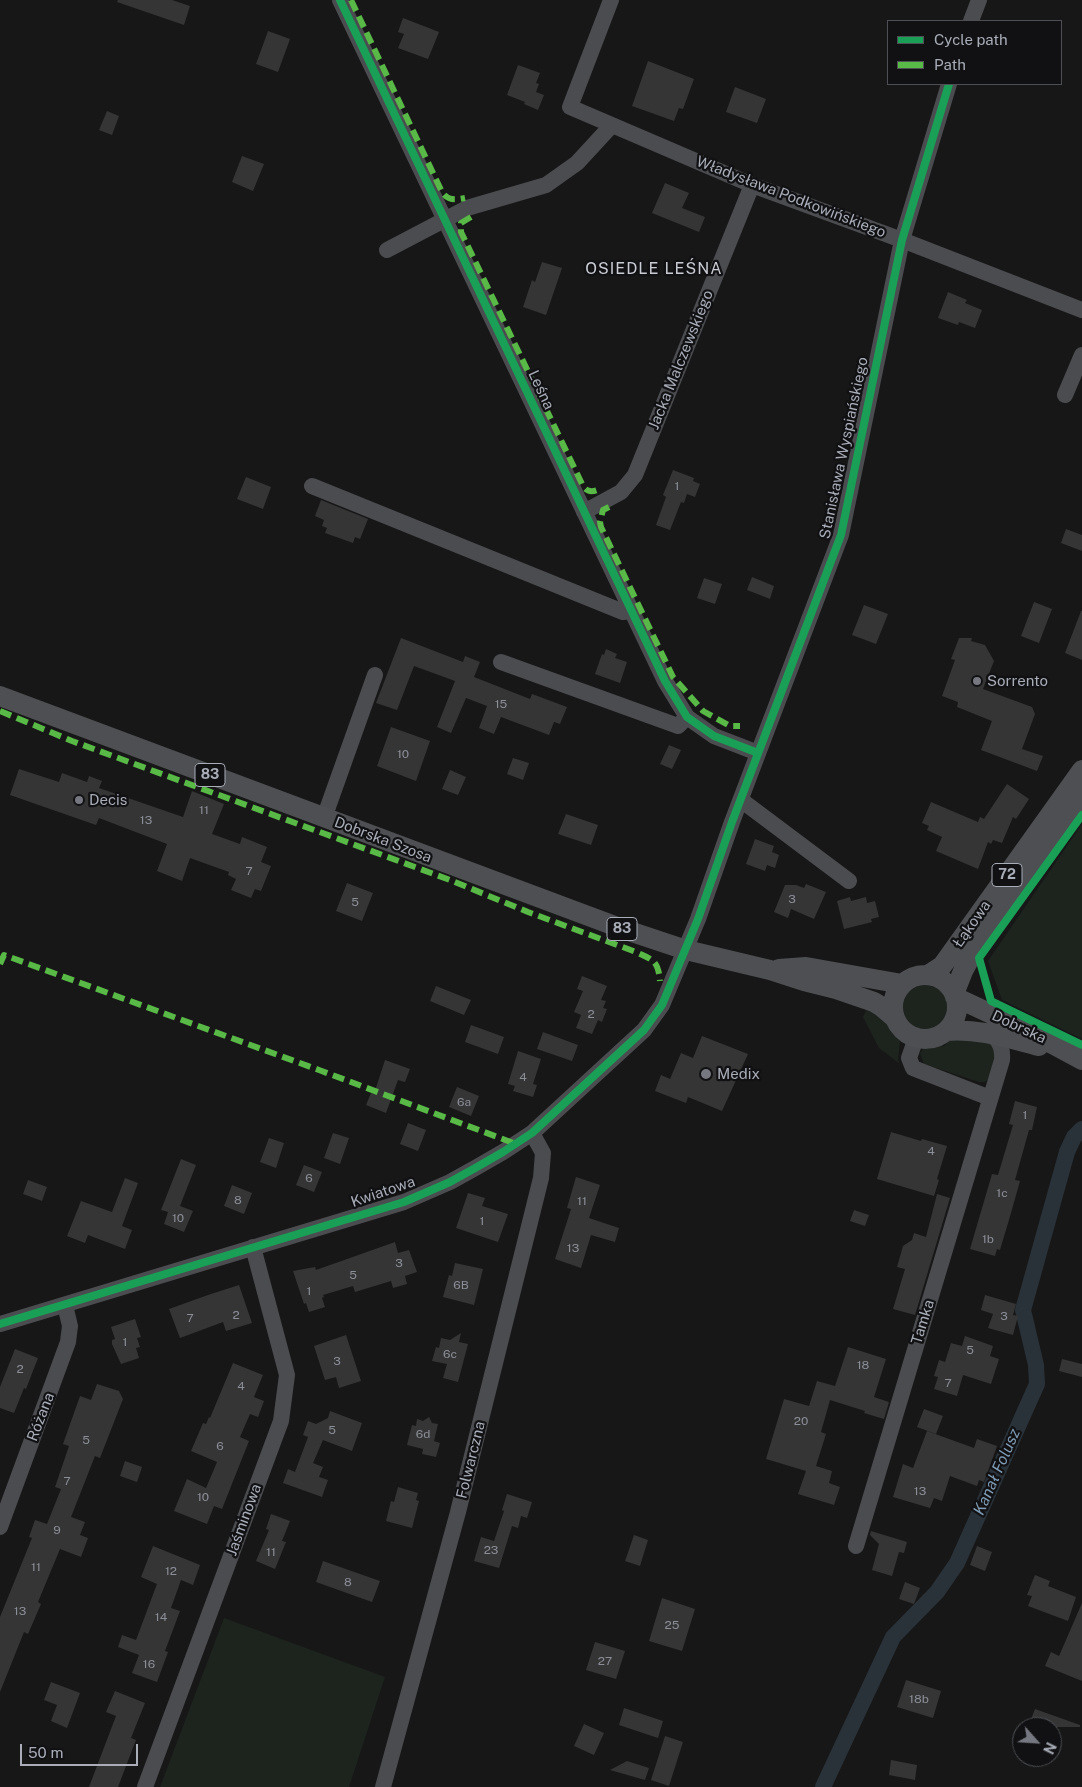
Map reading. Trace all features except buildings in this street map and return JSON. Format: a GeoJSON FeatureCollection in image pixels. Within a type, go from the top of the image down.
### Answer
{"type":"FeatureCollection","features":[{"type":"Feature","properties":{"kind":"main road","name":"Dobrska Szosa"},"geometry":{"type":"LineString","coordinates":[[0,696],[324,818],[686,950],[836,988],[882,1007],[895,1018]]}},
{"type":"Feature","properties":{"kind":"main road","name":"Łąkowa"},"geometry":{"type":"LineString","coordinates":[[928,975],[942,966],[1082,770]]}},
{"type":"Feature","properties":{"kind":"main road","name":"Łąkowa"},"geometry":{"type":"LineString","coordinates":[[955,996],[963,971],[977,945],[1082,796]]}},
{"type":"Feature","properties":{"kind":"main road","name":"Dobrska Szosa"},"geometry":{"type":"LineString","coordinates":[[770,970],[806,967],[902,984]]}},
{"type":"Feature","properties":{"kind":"main road","name":"72"},"geometry":{"type":"LineString","coordinates":[[902,984],[910,978],[928,975]]}},
{"type":"Feature","properties":{"kind":"main road"},"geometry":{"type":"LineString","coordinates":[[928,975],[944,981],[955,996]]}},
{"type":"Feature","properties":{"kind":"main road"},"geometry":{"type":"LineString","coordinates":[[902,984],[897,991],[892,1009],[899,1027],[907,1034],[916,1038],[937,1037],[946,1032]]}},
{"type":"Feature","properties":{"kind":"main road","name":"72"},"geometry":{"type":"LineString","coordinates":[[946,1032],[956,1016],[955,996]]}},
{"type":"Feature","properties":{"kind":"main road","name":"Dobrska"},"geometry":{"type":"LineString","coordinates":[[955,996],[1030,1032],[1082,1061]]}},
{"type":"Feature","properties":{"kind":"main road","name":"Dobrska"},"geometry":{"type":"LineString","coordinates":[[946,1032],[962,1030],[993,1034],[1039,1046],[1082,1061]]}},
{"type":"Feature","properties":{"kind":"street","name":"Leśna"},"geometry":{"type":"LineString","coordinates":[[340,0],[665,681],[687,717],[714,736],[758,752]]}},
{"type":"Feature","properties":{"kind":"street","name":"Władysława Podkowińskiego"},"geometry":{"type":"LineString","coordinates":[[611,0],[570,107],[752,185],[902,240],[1082,310]]}},
{"type":"Feature","properties":{"kind":"street"},"geometry":{"type":"LineString","coordinates":[[971,20],[979,0]]}},
{"type":"Feature","properties":{"kind":"street","name":"Stanisława Wyspiańskiego"},"geometry":{"type":"LineString","coordinates":[[686,950],[758,752],[841,535],[902,240],[949,85]]}},
{"type":"Feature","properties":{"kind":"street"},"geometry":{"type":"LineString","coordinates":[[387,250],[443,219],[474,206],[546,185],[577,163],[612,125]]}},
{"type":"Feature","properties":{"kind":"street","name":"Jacka Malczewskiego"},"geometry":{"type":"LineString","coordinates":[[584,512],[621,492],[635,475],[752,185]]}},
{"type":"Feature","properties":{"kind":"street"},"geometry":{"type":"LineString","coordinates":[[1065,395],[1082,355]]}},
{"type":"Feature","properties":{"kind":"street"},"geometry":{"type":"LineString","coordinates":[[312,486],[623,612],[632,611]]}},
{"type":"Feature","properties":{"kind":"street"},"geometry":{"type":"LineString","coordinates":[[501,662],[678,726],[687,717]]}},
{"type":"Feature","properties":{"kind":"street"},"geometry":{"type":"LineString","coordinates":[[324,818],[375,675]]}},
{"type":"Feature","properties":{"kind":"street"},"geometry":{"type":"LineString","coordinates":[[741,800],[849,881]]}},
{"type":"Feature","properties":{"kind":"street","name":"Kwiatowa"},"geometry":{"type":"LineString","coordinates":[[0,1324],[100,1292],[404,1202],[450,1182],[532,1132],[644,1030],[658,1013],[686,950]]}},
{"type":"Feature","properties":{"kind":"street","name":"Tamka"},"geometry":{"type":"LineString","coordinates":[[856,1546],[1002,1060],[1003,1052],[1000,1043],[993,1034]]}},
{"type":"Feature","properties":{"kind":"street"},"geometry":{"type":"LineString","coordinates":[[916,1038],[909,1058],[913,1068],[990,1098]]}},
{"type":"Feature","properties":{"kind":"street","name":"Folwarczna"},"geometry":{"type":"LineString","coordinates":[[383,1787],[458,1512],[541,1178],[543,1153],[532,1132]]}},
{"type":"Feature","properties":{"kind":"street","name":"Jaśminowa"},"geometry":{"type":"LineString","coordinates":[[145,1787],[281,1421],[287,1375],[252,1247]]}},
{"type":"Feature","properties":{"kind":"street","name":"Różana"},"geometry":{"type":"LineString","coordinates":[[0,1527],[68,1342],[70,1326],[65,1304]]}},
{"type":"Feature","properties":{"kind":"shaded area"},"geometry":{"type":"Polygon","coordinates":[[[1082,824],[1082,1039],[1002,1000],[988,961],[1082,824]]]}},
{"type":"Feature","properties":{"kind":"shaded area"},"geometry":{"type":"Polygon","coordinates":[[[921,985],[929,985],[941,991],[947,1007],[941,1023],[929,1029],[921,1029],[909,1023],[903,1011],[903,1003],[909,991],[921,985]]]}},
{"type":"Feature","properties":{"kind":"shaded area"},"geometry":{"type":"Polygon","coordinates":[[[868,1006],[886,1021],[893,1034],[900,1040],[898,1060],[900,1064],[879,1048],[863,1017],[868,1006]]]}},
{"type":"Feature","properties":{"kind":"shaded area"},"geometry":{"type":"Polygon","coordinates":[[[957,1037],[997,1045],[992,1077],[985,1082],[979,1082],[924,1064],[920,1053],[923,1049],[944,1046],[957,1037]]]}},
{"type":"Feature","properties":{"kind":"shaded area"},"geometry":{"type":"Polygon","coordinates":[[[224,1618],[385,1677],[349,1787],[160,1787],[224,1618]]]}},
{"type":"Feature","properties":{"kind":"waterway","name":"Kanał Folusz"},"geometry":{"type":"LineString","coordinates":[[823,1787],[893,1637],[937,1592],[957,1563],[1037,1384],[1036,1365],[1023,1310],[1067,1152],[1074,1137],[1082,1129]]}},
{"type":"Feature","properties":{"kind":"marked path"},"geometry":{"type":"LineString","coordinates":[[351,0],[442,192],[452,199],[465,198]]}},
{"type":"Feature","properties":{"kind":"marked path"},"geometry":{"type":"LineString","coordinates":[[471,217],[461,223],[461,232],[583,486],[590,491],[600,489]]}},
{"type":"Feature","properties":{"kind":"marked path"},"geometry":{"type":"LineString","coordinates":[[609,507],[603,510],[600,522],[601,527],[673,677],[703,711],[730,726],[740,726]]}},
{"type":"Feature","properties":{"kind":"marked path"},"geometry":{"type":"LineString","coordinates":[[0,711],[72,741],[450,880],[528,912],[636,952],[654,962],[658,969],[660,981]]}},
{"type":"Feature","properties":{"kind":"marked path"},"geometry":{"type":"LineString","coordinates":[[0,964],[4,955],[516,1144]]}},
{"type":"Feature","properties":{"kind":"cycle path"},"geometry":{"type":"LineString","coordinates":[[340,0],[665,681],[687,717],[714,736],[758,753]]}},
{"type":"Feature","properties":{"kind":"cycle path"},"geometry":{"type":"LineString","coordinates":[[0,1324],[404,1202],[450,1182],[532,1133],[644,1030],[662,1005],[698,919],[732,822],[841,535],[902,240],[949,85]]}},
{"type":"Feature","properties":{"kind":"cycle path"},"geometry":{"type":"LineString","coordinates":[[1082,815],[979,958],[991,1001],[1082,1045]]}},
{"type":"Feature","properties":{"kind":"place","name":"Sorrento"},"geometry":{"type":"Point","coordinates":[977,681]}},
{"type":"Feature","properties":{"kind":"place","name":"Decis"},"geometry":{"type":"Point","coordinates":[79,800]}},
{"type":"Feature","properties":{"kind":"place","name":"Medix"},"geometry":{"type":"Point","coordinates":[706,1074]}},
{"type":"Feature","properties":{"kind":"district","name":"OSIEDLE LEŚNA"},"geometry":{"type":"Point","coordinates":[654,269]}}]}
